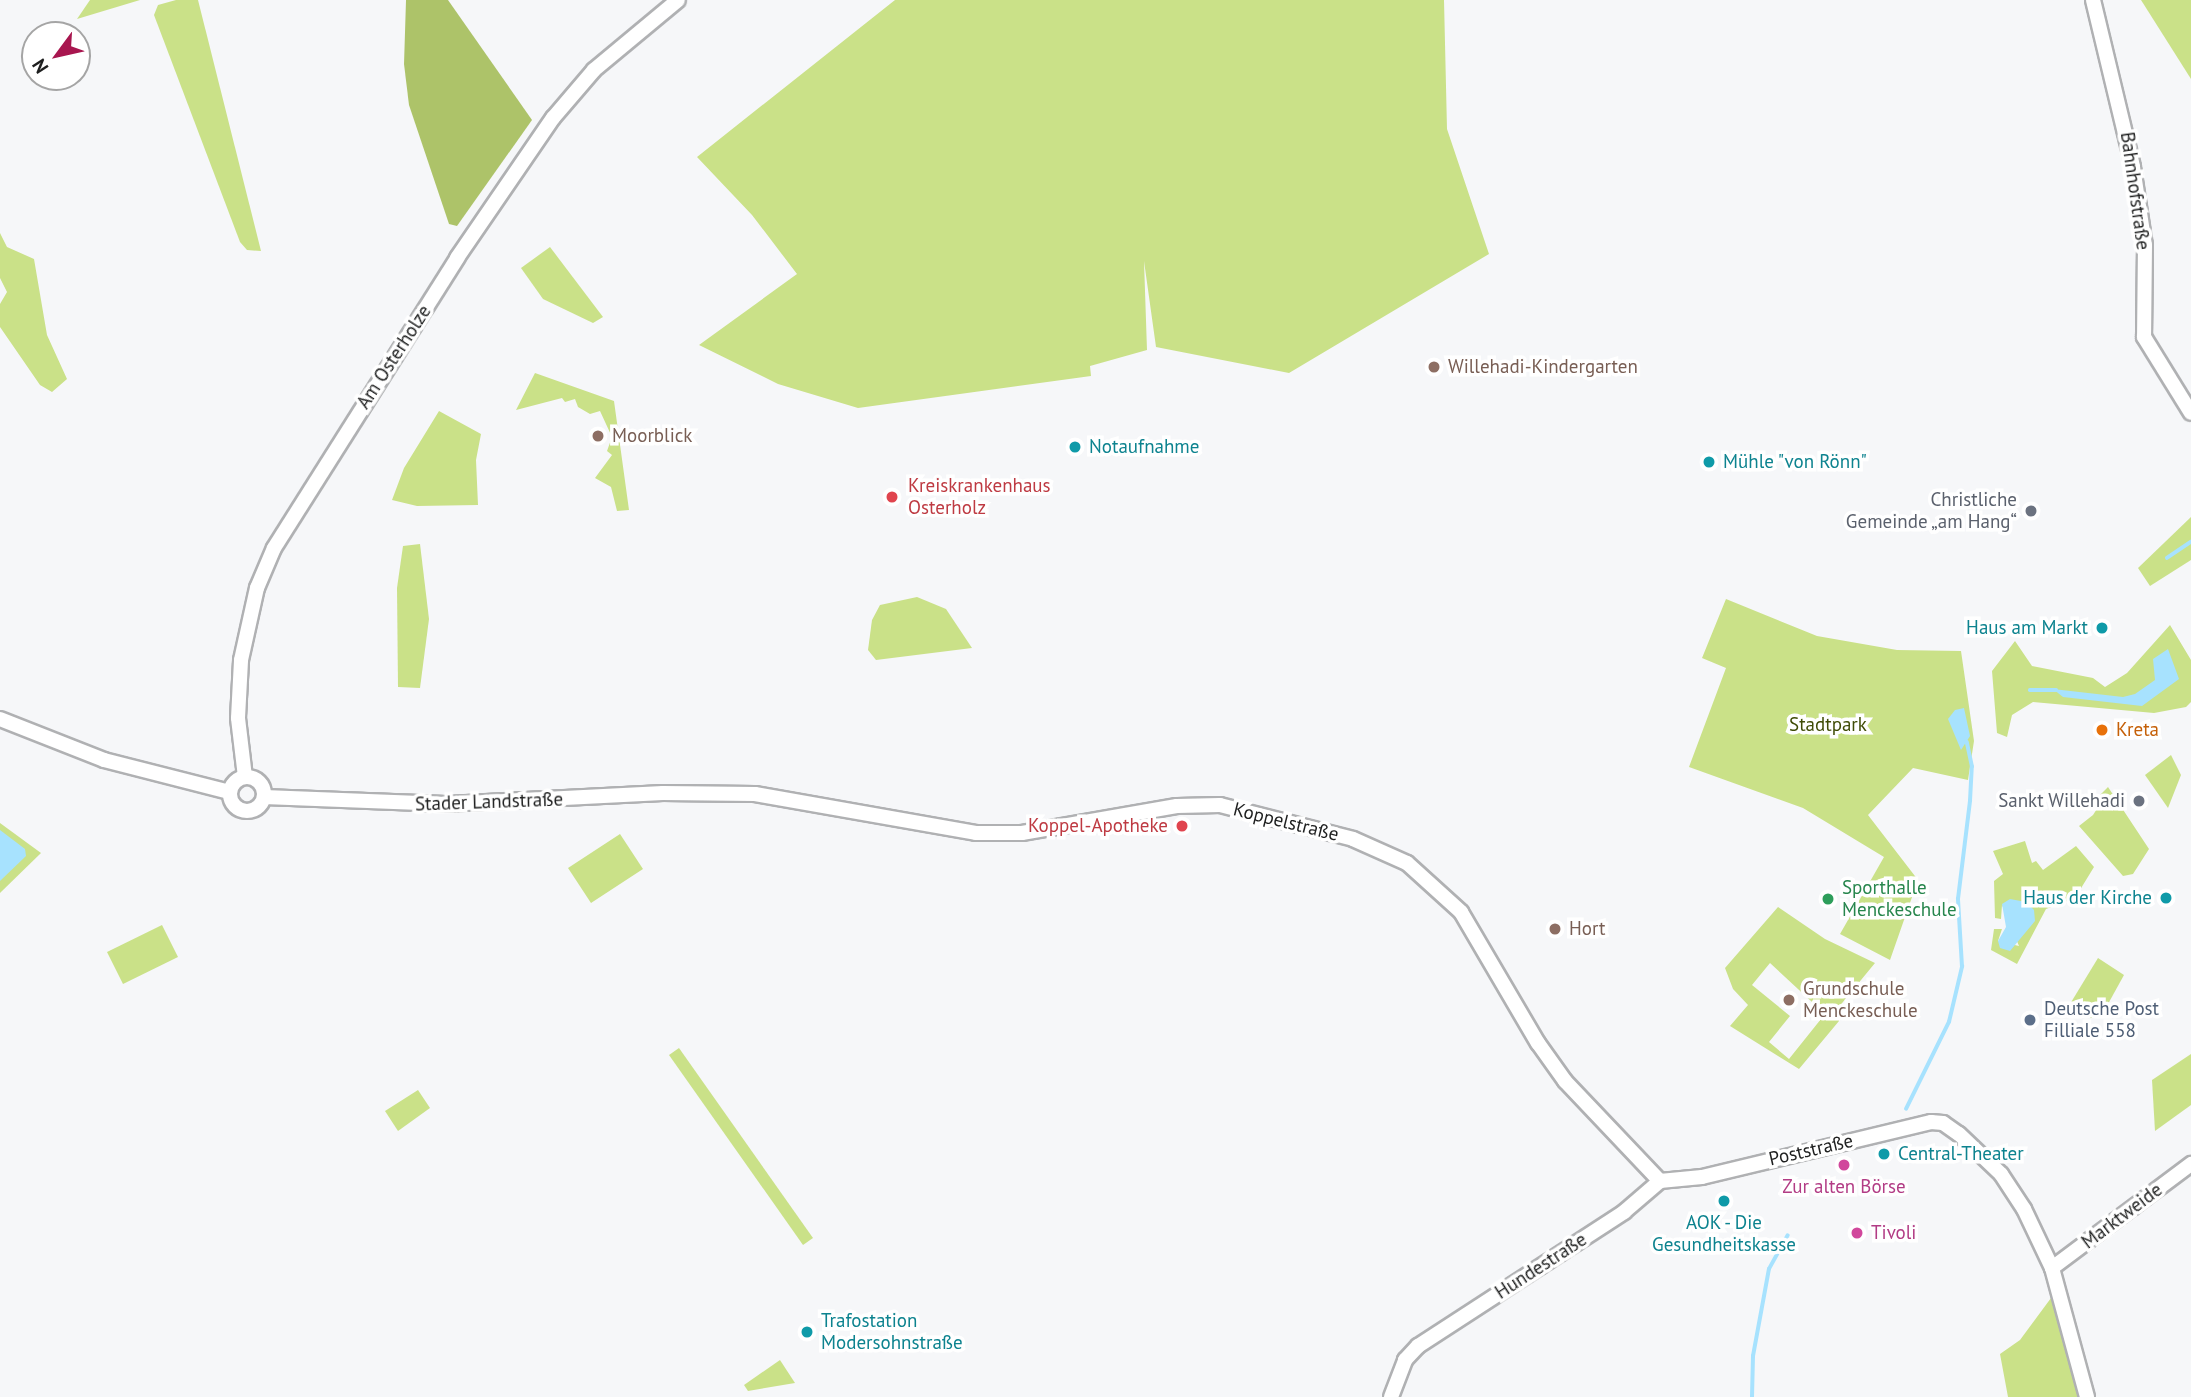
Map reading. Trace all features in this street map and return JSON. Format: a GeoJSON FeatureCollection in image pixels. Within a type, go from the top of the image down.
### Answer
{"type":"FeatureCollection","features":[{"type":"Feature","properties":{"kind":"street","name":"Am Osterholze"},"geometry":{"type":"LineString","coordinates":[[245,776],[239,718],[241,660],[257,588],[274,548],[457,258],[553,118],[594,70],[678,0]]}},
{"type":"Feature","properties":{"kind":"street","name":"Bahnhofstraße"},"geometry":{"type":"LineString","coordinates":[[2093,0],[2133,167],[2145,245],[2144,337],[2147,349],[2191,413]]}},
{"type":"Feature","properties":{"kind":"street"},"geometry":{"type":"LineString","coordinates":[[0,719],[104,761],[230,792]]}},
{"type":"Feature","properties":{"kind":"street"},"geometry":{"type":"LineString","coordinates":[[245,776],[260,781],[264,797],[257,808],[245,811],[233,805],[230,792],[234,783],[245,776]]}},
{"type":"Feature","properties":{"kind":"street","name":"Stader Landstraße"},"geometry":{"type":"LineString","coordinates":[[264,797],[446,804],[713,792]]}},
{"type":"Feature","properties":{"kind":"street","name":"Koppelstraße"},"geometry":{"type":"LineString","coordinates":[[713,792],[777,795],[976,833],[1022,833],[1177,806],[1220,805],[1353,839],[1408,863],[1461,912],[1538,1043],[1565,1081],[1660,1181]]}},
{"type":"Feature","properties":{"kind":"street","name":"Poststraße"},"geometry":{"type":"LineString","coordinates":[[1660,1181],[1702,1177],[1931,1122],[1943,1123],[1959,1134],[2001,1174],[2024,1209],[2052,1268]]}},
{"type":"Feature","properties":{"kind":"street","name":"Marktweide"},"geometry":{"type":"LineString","coordinates":[[2052,1268],[2191,1164]]}},
{"type":"Feature","properties":{"kind":"street","name":"Hundestraße"},"geometry":{"type":"LineString","coordinates":[[1391,1397],[1405,1360],[1418,1346],[1624,1212],[1660,1181]]}},
{"type":"Feature","properties":{"kind":"street"},"geometry":{"type":"LineString","coordinates":[[2052,1268],[2087,1397]]}},
{"type":"Feature","properties":{"kind":"green space"},"geometry":{"type":"Polygon","coordinates":[[[90,0],[140,0],[77,19],[90,0]]]}},
{"type":"Feature","properties":{"kind":"green space"},"geometry":{"type":"Polygon","coordinates":[[[176,0],[198,0],[261,251],[247,250],[240,242],[154,15],[158,5],[176,0]]]}},
{"type":"Feature","properties":{"kind":"green space"},"geometry":{"type":"Polygon","coordinates":[[[406,0],[448,0],[532,120],[457,226],[449,224],[409,105],[404,64],[406,0]]]}},
{"type":"Feature","properties":{"kind":"green space"},"geometry":{"type":"Polygon","coordinates":[[[895,0],[1444,0],[1447,129],[1489,254],[1289,373],[1156,347],[1144,261],[1147,350],[1090,366],[1091,376],[858,408],[778,384],[699,345],[797,274],[752,215],[697,157],[895,0]]]}},
{"type":"Feature","properties":{"kind":"green space"},"geometry":{"type":"Polygon","coordinates":[[[2141,0],[2191,0],[2191,79],[2141,0]]]}},
{"type":"Feature","properties":{"kind":"green space"},"geometry":{"type":"Polygon","coordinates":[[[0,233],[7,247],[34,259],[47,335],[67,379],[52,392],[40,385],[0,327],[0,304],[7,292],[0,278],[0,233]]]}},
{"type":"Feature","properties":{"kind":"green space"},"geometry":{"type":"Polygon","coordinates":[[[550,247],[603,317],[593,323],[543,299],[521,268],[550,247]]]}},
{"type":"Feature","properties":{"kind":"green space"},"geometry":{"type":"Polygon","coordinates":[[[535,373],[614,401],[629,510],[617,511],[611,487],[595,478],[612,455],[607,451],[612,437],[600,411],[590,414],[578,407],[575,399],[565,402],[562,398],[516,410],[535,373]]]}},
{"type":"Feature","properties":{"kind":"green space"},"geometry":{"type":"Polygon","coordinates":[[[439,411],[481,434],[476,460],[478,505],[417,506],[392,500],[404,468],[439,411]]]}},
{"type":"Feature","properties":{"kind":"green space"},"geometry":{"type":"Polygon","coordinates":[[[2191,517],[2191,560],[2150,586],[2138,568],[2191,517]]]}},
{"type":"Feature","properties":{"kind":"green space"},"geometry":{"type":"Polygon","coordinates":[[[420,544],[429,619],[420,688],[398,687],[397,588],[403,546],[420,544]]]}},
{"type":"Feature","properties":{"kind":"green space"},"geometry":{"type":"Polygon","coordinates":[[[917,597],[946,609],[972,648],[876,660],[868,650],[872,620],[880,605],[917,597]]]}},
{"type":"Feature","properties":{"kind":"green space","name":"Stadtpark"},"geometry":{"type":"Polygon","coordinates":[[[1726,599],[1817,636],[1897,650],[1961,651],[1974,741],[1968,780],[1913,768],[1868,815],[1918,880],[1890,960],[1840,934],[1884,857],[1803,808],[1689,767],[1726,668],[1702,658],[1726,599]]]}},
{"type":"Feature","properties":{"kind":"green space"},"geometry":{"type":"Polygon","coordinates":[[[2170,625],[2191,660],[2191,702],[2186,707],[2154,713],[2033,702],[2012,715],[2007,737],[1997,733],[1992,671],[2015,641],[2032,666],[2093,678],[2105,687],[2127,673],[2170,625]]]}},
{"type":"Feature","properties":{"kind":"green space"},"geometry":{"type":"Polygon","coordinates":[[[2171,755],[2181,775],[2168,808],[2145,775],[2171,755]]]}},
{"type":"Feature","properties":{"kind":"green space"},"geometry":{"type":"Polygon","coordinates":[[[2108,787],[2149,849],[2133,874],[2123,876],[2079,826],[2093,815],[2102,801],[2098,797],[2108,787]]]}},
{"type":"Feature","properties":{"kind":"green space"},"geometry":{"type":"Polygon","coordinates":[[[0,823],[41,853],[0,893],[0,823]]]}},
{"type":"Feature","properties":{"kind":"green space"},"geometry":{"type":"Polygon","coordinates":[[[620,834],[643,869],[591,903],[568,868],[620,834]]]}},
{"type":"Feature","properties":{"kind":"green space"},"geometry":{"type":"Polygon","coordinates":[[[2025,841],[2032,863],[2036,861],[2043,870],[2076,846],[2094,867],[2075,898],[2046,909],[2017,964],[1991,950],[1994,929],[2002,929],[1998,941],[2019,946],[2002,905],[2001,919],[1995,918],[1994,881],[2003,874],[1993,851],[2025,841]]]}},
{"type":"Feature","properties":{"kind":"green space"},"geometry":{"type":"Polygon","coordinates":[[[1778,907],[1825,939],[1875,963],[1838,1008],[1839,1021],[1799,1069],[1730,1026],[1748,1005],[1733,989],[1725,968],[1778,907]],[[1770,963],[1752,985],[1790,1016],[1769,1042],[1789,1059],[1825,1014],[1770,963]]]}},
{"type":"Feature","properties":{"kind":"green space"},"geometry":{"type":"Polygon","coordinates":[[[162,925],[178,957],[123,984],[107,952],[162,925]]]}},
{"type":"Feature","properties":{"kind":"green space"},"geometry":{"type":"Polygon","coordinates":[[[2098,958],[2124,975],[2108,1004],[2091,1018],[2070,1004],[2098,958]]]}},
{"type":"Feature","properties":{"kind":"green space"},"geometry":{"type":"Polygon","coordinates":[[[679,1048],[813,1238],[803,1245],[669,1055],[679,1048]]]}},
{"type":"Feature","properties":{"kind":"green space"},"geometry":{"type":"Polygon","coordinates":[[[2191,1054],[2191,1105],[2155,1131],[2152,1080],[2191,1054]]]}},
{"type":"Feature","properties":{"kind":"green space"},"geometry":{"type":"Polygon","coordinates":[[[418,1090],[430,1108],[398,1131],[385,1111],[418,1090]]]}},
{"type":"Feature","properties":{"kind":"green space"},"geometry":{"type":"Polygon","coordinates":[[[2051,1298],[2063,1327],[2078,1397],[2008,1397],[2000,1354],[2020,1340],[2051,1298]]]}},
{"type":"Feature","properties":{"kind":"green space"},"geometry":{"type":"Polygon","coordinates":[[[780,1360],[795,1383],[748,1391],[744,1385],[780,1360]]]}},
{"type":"Feature","properties":{"kind":"water"},"geometry":{"type":"Polygon","coordinates":[[[2168,649],[2179,679],[2142,706],[2063,697],[2053,689],[2123,697],[2135,694],[2155,680],[2153,659],[2168,649]]]}},
{"type":"Feature","properties":{"kind":"water"},"geometry":{"type":"Polygon","coordinates":[[[1964,708],[1970,736],[1961,750],[1948,719],[1955,710],[1964,708]]]}},
{"type":"Feature","properties":{"kind":"water"},"geometry":{"type":"Polygon","coordinates":[[[0,830],[25,849],[26,856],[0,881],[0,830]]]}},
{"type":"Feature","properties":{"kind":"water"},"geometry":{"type":"Polygon","coordinates":[[[2010,899],[2026,902],[2034,910],[2035,921],[2010,951],[2000,948],[1998,941],[2006,927],[2002,904],[2010,899]]]}},
{"type":"Feature","properties":{"kind":"waterway"},"geometry":{"type":"LineString","coordinates":[[2167,558],[2191,542]]}},
{"type":"Feature","properties":{"kind":"waterway"},"geometry":{"type":"LineString","coordinates":[[2030,690],[2056,690]]}},
{"type":"Feature","properties":{"kind":"waterway"},"geometry":{"type":"LineString","coordinates":[[1906,1109],[1949,1022],[1962,967],[1958,899],[1972,767],[1967,743]]}},
{"type":"Feature","properties":{"kind":"waterway"},"geometry":{"type":"LineString","coordinates":[[1752,1397],[1753,1356],[1769,1269],[1787,1236]]}},
{"type":"Feature","properties":{"kind":"place","name":"Willehadi-Kindergarten"},"geometry":{"type":"Point","coordinates":[1434,367]}},
{"type":"Feature","properties":{"kind":"place","name":"Moorblick"},"geometry":{"type":"Point","coordinates":[598,436]}},
{"type":"Feature","properties":{"kind":"place","name":"Notaufnahme"},"geometry":{"type":"Point","coordinates":[1075,447]}},
{"type":"Feature","properties":{"kind":"place","name":"Mühle \"von Rönn\""},"geometry":{"type":"Point","coordinates":[1709,462]}},
{"type":"Feature","properties":{"kind":"place","name":"Kreiskrankenhaus Osterholz"},"geometry":{"type":"Point","coordinates":[892,497]}},
{"type":"Feature","properties":{"kind":"place","name":"Christliche Gemeinde „am Hang“"},"geometry":{"type":"Point","coordinates":[2031,511]}},
{"type":"Feature","properties":{"kind":"place","name":"Haus am Markt"},"geometry":{"type":"Point","coordinates":[2102,628]}},
{"type":"Feature","properties":{"kind":"place","name":"Kreta"},"geometry":{"type":"Point","coordinates":[2102,730]}},
{"type":"Feature","properties":{"kind":"place","name":"Sankt Willehadi"},"geometry":{"type":"Point","coordinates":[2139,801]}},
{"type":"Feature","properties":{"kind":"place","name":"Koppel-Apotheke"},"geometry":{"type":"Point","coordinates":[1182,826]}},
{"type":"Feature","properties":{"kind":"place","name":"Haus der Kirche"},"geometry":{"type":"Point","coordinates":[2166,898]}},
{"type":"Feature","properties":{"kind":"place","name":"Sporthalle Menckeschule"},"geometry":{"type":"Point","coordinates":[1828,899]}},
{"type":"Feature","properties":{"kind":"place","name":"Hort"},"geometry":{"type":"Point","coordinates":[1555,929]}},
{"type":"Feature","properties":{"kind":"place","name":"Grundschule Menckeschule"},"geometry":{"type":"Point","coordinates":[1789,1000]}},
{"type":"Feature","properties":{"kind":"place","name":"Deutsche Post Filliale 558"},"geometry":{"type":"Point","coordinates":[2030,1020]}},
{"type":"Feature","properties":{"kind":"place","name":"Central-Theater"},"geometry":{"type":"Point","coordinates":[1884,1154]}},
{"type":"Feature","properties":{"kind":"place","name":"Zur alten Börse"},"geometry":{"type":"Point","coordinates":[1844,1165]}},
{"type":"Feature","properties":{"kind":"place","name":"AOK - Die Gesundheitskasse"},"geometry":{"type":"Point","coordinates":[1724,1201]}},
{"type":"Feature","properties":{"kind":"place","name":"Tivoli"},"geometry":{"type":"Point","coordinates":[1857,1233]}},
{"type":"Feature","properties":{"kind":"place","name":"Trafostation Modersohnstraße"},"geometry":{"type":"Point","coordinates":[807,1332]}}]}
